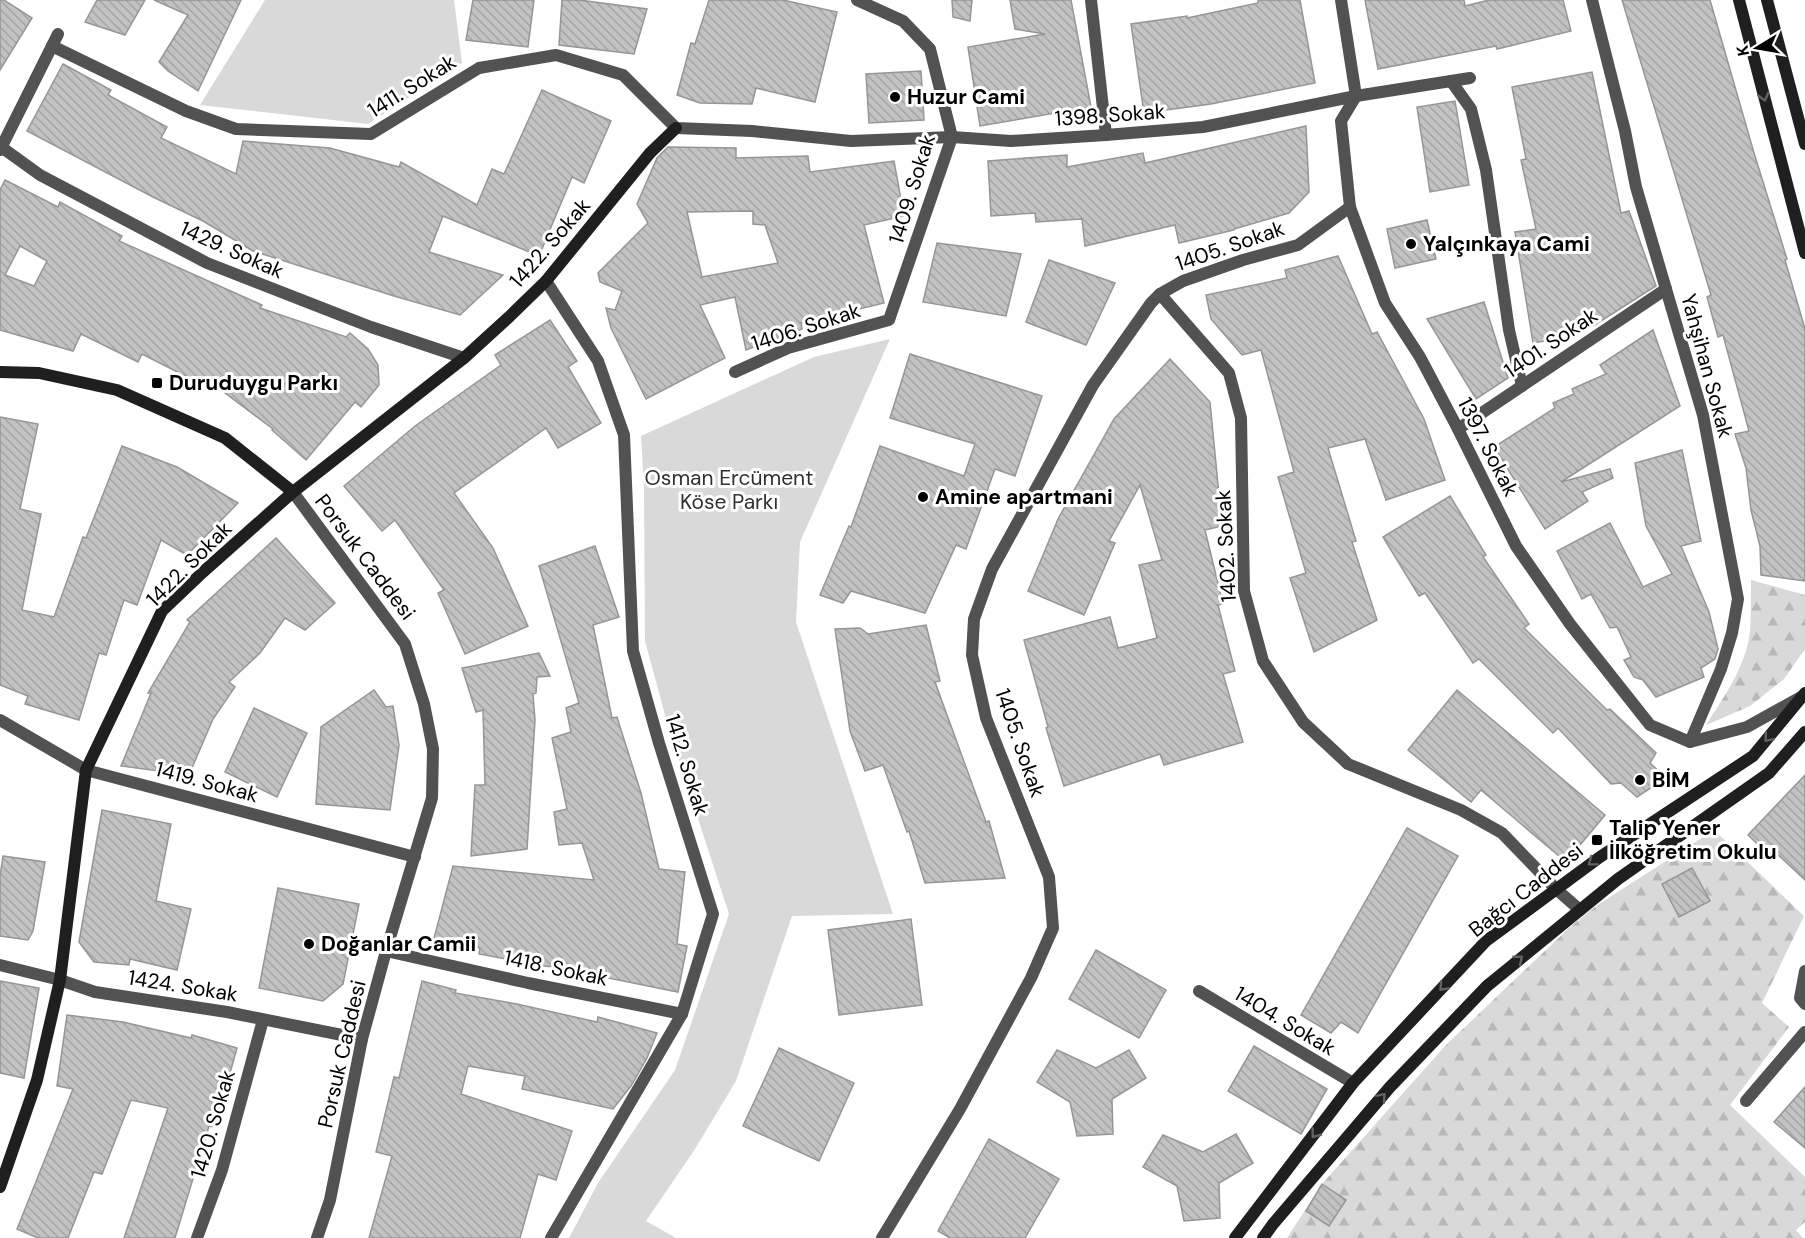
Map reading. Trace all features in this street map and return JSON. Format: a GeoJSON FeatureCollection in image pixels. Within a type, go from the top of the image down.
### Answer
{"type":"FeatureCollection","features":[{"type":"Feature","properties":{"kind":"main road"},"geometry":{"type":"LineString","coordinates":[[1739,0],[1805,253]]}},
{"type":"Feature","properties":{"kind":"main road"},"geometry":{"type":"LineString","coordinates":[[1767,0],[1805,144]]}},
{"type":"Feature","properties":{"kind":"main road","name":"1422. Sokak"},"geometry":{"type":"LineString","coordinates":[[0,1187],[36,1080],[60,980],[87,770],[162,611],[202,572],[293,492],[464,358],[546,282],[650,153],[676,128]]}},
{"type":"Feature","properties":{"kind":"main road"},"geometry":{"type":"LineString","coordinates":[[0,372],[39,373],[117,390],[225,438],[293,492]]}},
{"type":"Feature","properties":{"kind":"main road","name":"Bağcı Caddesi"},"geometry":{"type":"LineString","coordinates":[[1235,1238],[1353,1083],[1486,941],[1600,856],[1753,756],[1804,695]]}},
{"type":"Feature","properties":{"kind":"main road"},"geometry":{"type":"LineString","coordinates":[[1263,1238],[1390,1088],[1486,987],[1618,879],[1769,773],[1805,732]]}},
{"type":"Feature","properties":{"kind":"street","name":"1409. Sokak"},"geometry":{"type":"LineString","coordinates":[[857,0],[903,21],[930,49],[952,137],[889,320]]}},
{"type":"Feature","properties":{"kind":"street"},"geometry":{"type":"LineString","coordinates":[[1091,0],[1106,135]]}},
{"type":"Feature","properties":{"kind":"street"},"geometry":{"type":"LineString","coordinates":[[1341,0],[1356,96]]}},
{"type":"Feature","properties":{"kind":"street","name":"Yahşihan Sokak"},"geometry":{"type":"LineString","coordinates":[[1592,0],[1625,131],[1636,187],[1703,415],[1738,599],[1732,633],[1721,669],[1690,742]]}},
{"type":"Feature","properties":{"kind":"street"},"geometry":{"type":"LineString","coordinates":[[0,148],[58,34]]}},
{"type":"Feature","properties":{"kind":"street","name":"1411. Sokak"},"geometry":{"type":"LineString","coordinates":[[52,46],[186,111],[236,129],[371,134],[479,68],[556,56],[623,75],[676,128]]}},
{"type":"Feature","properties":{"kind":"street","name":"1398. Sokak"},"geometry":{"type":"LineString","coordinates":[[676,128],[752,131],[851,141],[952,137],[1011,141],[1203,127],[1356,96],[1470,78]]}},
{"type":"Feature","properties":{"kind":"street"},"geometry":{"type":"LineString","coordinates":[[1451,81],[1471,109],[1486,170],[1509,330],[1522,386]]}},
{"type":"Feature","properties":{"kind":"street","name":"1397. Sokak"},"geometry":{"type":"LineString","coordinates":[[1356,96],[1341,121],[1350,207],[1385,303],[1420,357],[1516,546],[1570,624],[1650,725],[1690,742]]}},
{"type":"Feature","properties":{"kind":"street","name":"1429. Sokak"},"geometry":{"type":"LineString","coordinates":[[0,148],[40,175],[207,264],[371,327],[464,358]]}},
{"type":"Feature","properties":{"kind":"street","name":"1405. Sokak"},"geometry":{"type":"LineString","coordinates":[[882,1238],[960,1109],[1031,978],[1053,928],[1049,877],[986,718],[972,655],[974,619],[992,569],[1093,385],[1151,303],[1160,294],[1193,277],[1298,245],[1350,207]]}},
{"type":"Feature","properties":{"kind":"street","name":"1412. Sokak"},"geometry":{"type":"LineString","coordinates":[[546,282],[598,361],[624,435],[633,651],[659,743],[713,914],[682,1014],[551,1238]]}},
{"type":"Feature","properties":{"kind":"street","name":"1401. Sokak"},"geometry":{"type":"LineString","coordinates":[[1458,429],[1666,289]]}},
{"type":"Feature","properties":{"kind":"street","name":"1402. Sokak"},"geometry":{"type":"LineString","coordinates":[[1160,294],[1229,373],[1241,418],[1244,591],[1263,661],[1303,722],[1348,764],[1461,810],[1502,833],[1556,889],[1580,910]]}},
{"type":"Feature","properties":{"kind":"street","name":"1406. Sokak"},"geometry":{"type":"LineString","coordinates":[[735,372],[788,348],[889,320]]}},
{"type":"Feature","properties":{"kind":"street","name":"Porsuk Caddesi"},"geometry":{"type":"LineString","coordinates":[[293,492],[405,644],[423,704],[433,749],[432,798],[362,1039],[330,1200],[317,1238]]}},
{"type":"Feature","properties":{"kind":"street"},"geometry":{"type":"LineString","coordinates":[[1690,742],[1747,727],[1804,695]]}},
{"type":"Feature","properties":{"kind":"street","name":"1419. Sokak"},"geometry":{"type":"LineString","coordinates":[[0,720],[87,770],[415,857]]}},
{"type":"Feature","properties":{"kind":"street","name":"1418. Sokak"},"geometry":{"type":"LineString","coordinates":[[386,951],[682,1014]]}},
{"type":"Feature","properties":{"kind":"street","name":"1424. Sokak"},"geometry":{"type":"LineString","coordinates":[[0,965],[60,980],[95,992],[227,1011],[362,1039]]}},
{"type":"Feature","properties":{"kind":"street"},"geometry":{"type":"LineString","coordinates":[[1805,971],[1800,998],[1805,1004]]}},
{"type":"Feature","properties":{"kind":"street","name":"1404. Sokak"},"geometry":{"type":"LineString","coordinates":[[1199,991],[1353,1083]]}},
{"type":"Feature","properties":{"kind":"street","name":"1420. Sokak"},"geometry":{"type":"LineString","coordinates":[[197,1238],[222,1170],[263,1020]]}},
{"type":"Feature","properties":{"kind":"street"},"geometry":{"type":"LineString","coordinates":[[1746,1101],[1805,1032]]}},
{"type":"Feature","properties":{"kind":"green space"},"geometry":{"type":"Polygon","coordinates":[[[265,0],[454,0],[462,63],[368,124],[200,105],[265,0]]]}},
{"type":"Feature","properties":{"kind":"green space","name":"Osman Ercüment Köse Parkı"},"geometry":{"type":"Polygon","coordinates":[[[890,339],[800,542],[796,622],[893,914],[792,916],[736,1081],[695,1149],[646,1221],[676,1238],[569,1238],[598,1183],[675,1070],[729,914],[668,726],[645,641],[644,489],[641,436],[814,357],[890,339]]]}},
{"type":"Feature","properties":{"kind":"green space"},"geometry":{"type":"Polygon","coordinates":[[[1751,580],[1805,595],[1805,649],[1784,679],[1750,706],[1706,725],[1733,681],[1748,645],[1751,580]]]}},
{"type":"Feature","properties":{"kind":"green space"},"geometry":{"type":"Polygon","coordinates":[[[1714,830],[1804,916],[1762,1003],[1789,1027],[1730,1105],[1805,1177],[1805,1222],[1796,1230],[1803,1238],[1287,1238],[1322,1184],[1446,1045],[1570,927],[1596,906],[1714,830]]]}},
{"type":"Feature","properties":{"kind":"building"},"geometry":{"type":"Polygon","coordinates":[[[0,0],[4,0],[32,18],[0,70],[0,0]]]}},
{"type":"Feature","properties":{"kind":"building"},"geometry":{"type":"Polygon","coordinates":[[[97,0],[145,0],[125,35],[85,22],[97,0]]]}},
{"type":"Feature","properties":{"kind":"building"},"geometry":{"type":"Polygon","coordinates":[[[154,0],[241,0],[198,91],[168,71],[159,62],[188,15],[154,0]]]}},
{"type":"Feature","properties":{"kind":"building"},"geometry":{"type":"Polygon","coordinates":[[[473,0],[534,0],[528,47],[466,40],[473,0]]]}},
{"type":"Feature","properties":{"kind":"building"},"geometry":{"type":"Polygon","coordinates":[[[562,0],[647,9],[634,54],[559,45],[562,0]]]}},
{"type":"Feature","properties":{"kind":"building"},"geometry":{"type":"Polygon","coordinates":[[[709,0],[783,0],[837,12],[815,102],[756,88],[752,104],[700,103],[677,95],[691,43],[695,44],[709,0]]]}},
{"type":"Feature","properties":{"kind":"building"},"geometry":{"type":"Polygon","coordinates":[[[952,0],[972,0],[970,21],[953,17],[952,0]]]}},
{"type":"Feature","properties":{"kind":"building"},"geometry":{"type":"Polygon","coordinates":[[[1010,0],[1071,0],[1091,107],[980,126],[968,47],[1045,34],[1015,29],[1010,0]]]}},
{"type":"Feature","properties":{"kind":"building"},"geometry":{"type":"Polygon","coordinates":[[[1258,0],[1300,0],[1315,83],[1211,104],[1144,113],[1131,24],[1187,16],[1187,18],[1258,3],[1258,0]]]}},
{"type":"Feature","properties":{"kind":"building"},"geometry":{"type":"Polygon","coordinates":[[[1365,0],[1464,0],[1465,6],[1489,0],[1563,0],[1571,31],[1497,49],[1496,46],[1378,69],[1365,0]]]}},
{"type":"Feature","properties":{"kind":"building"},"geometry":{"type":"Polygon","coordinates":[[[1622,0],[1710,0],[1787,259],[1785,260],[1805,329],[1805,581],[1761,575],[1760,546],[1751,510],[1746,468],[1735,434],[1749,431],[1723,335],[1718,337],[1707,297],[1711,295],[1622,0]]]}},
{"type":"Feature","properties":{"kind":"building"},"geometry":{"type":"Polygon","coordinates":[[[63,64],[111,90],[108,95],[167,127],[161,138],[236,174],[243,141],[330,148],[399,167],[401,162],[477,205],[492,169],[504,174],[542,90],[611,121],[584,183],[572,177],[539,256],[443,216],[429,252],[503,275],[460,315],[253,251],[203,221],[27,131],[63,64]]]}},
{"type":"Feature","properties":{"kind":"building","name":"Huzur Cami"},"geometry":{"type":"Polygon","coordinates":[[[921,71],[924,120],[869,123],[866,74],[921,71]]]}},
{"type":"Feature","properties":{"kind":"building"},"geometry":{"type":"Polygon","coordinates":[[[1592,72],[1621,213],[1629,211],[1656,286],[1593,326],[1562,332],[1562,338],[1533,343],[1515,232],[1536,229],[1521,160],[1526,159],[1512,87],[1592,72]]]}},
{"type":"Feature","properties":{"kind":"building"},"geometry":{"type":"Polygon","coordinates":[[[1455,101],[1469,185],[1430,192],[1417,107],[1455,101]]]}},
{"type":"Feature","properties":{"kind":"building"},"geometry":{"type":"Polygon","coordinates":[[[1306,126],[1309,192],[1289,213],[1234,230],[1179,243],[1175,225],[1085,246],[1082,219],[1036,222],[1035,213],[991,216],[988,161],[1067,155],[1067,167],[1143,153],[1145,163],[1306,126]]]}},
{"type":"Feature","properties":{"kind":"building"},"geometry":{"type":"Polygon","coordinates":[[[668,147],[736,148],[736,158],[808,156],[810,172],[894,161],[904,216],[864,225],[884,303],[801,323],[802,329],[746,350],[735,297],[700,305],[725,358],[646,399],[611,328],[606,308],[615,310],[622,291],[600,282],[598,273],[648,223],[637,204],[657,158],[668,147]],[[753,211],[687,212],[702,277],[778,263],[765,225],[753,224],[753,211]]]}},
{"type":"Feature","properties":{"kind":"building"},"geometry":{"type":"Polygon","coordinates":[[[5,180],[58,207],[60,202],[122,236],[119,241],[262,305],[260,308],[346,337],[350,333],[368,349],[378,365],[379,385],[361,407],[355,402],[306,460],[273,429],[217,387],[215,391],[142,354],[138,362],[81,334],[73,351],[0,330],[0,190],[5,180]],[[20,246],[5,275],[34,286],[47,261],[20,246]]]}},
{"type":"Feature","properties":{"kind":"building","name":"Yalçınkaya Cami"},"geometry":{"type":"Polygon","coordinates":[[[1427,220],[1436,259],[1395,268],[1387,229],[1427,220]]]}},
{"type":"Feature","properties":{"kind":"building"},"geometry":{"type":"Polygon","coordinates":[[[937,243],[1021,254],[1006,316],[923,302],[937,243]]]}},
{"type":"Feature","properties":{"kind":"building"},"geometry":{"type":"Polygon","coordinates":[[[1338,256],[1372,334],[1377,332],[1424,419],[1445,480],[1386,500],[1365,439],[1328,448],[1356,541],[1352,542],[1377,620],[1314,652],[1290,578],[1306,573],[1278,477],[1294,472],[1261,350],[1242,355],[1211,319],[1206,295],[1287,278],[1285,270],[1338,256]]]}},
{"type":"Feature","properties":{"kind":"building"},"geometry":{"type":"Polygon","coordinates":[[[1049,260],[1115,283],[1086,345],[1026,322],[1049,260]]]}},
{"type":"Feature","properties":{"kind":"building"},"geometry":{"type":"Polygon","coordinates":[[[1484,302],[1508,378],[1476,399],[1427,319],[1484,302]]]}},
{"type":"Feature","properties":{"kind":"building"},"geometry":{"type":"Polygon","coordinates":[[[550,320],[577,361],[568,367],[601,423],[558,448],[546,428],[454,493],[493,548],[528,626],[465,654],[438,593],[444,590],[395,520],[382,531],[344,486],[415,426],[501,365],[495,355],[550,320]]]}},
{"type":"Feature","properties":{"kind":"building"},"geometry":{"type":"Polygon","coordinates":[[[1653,330],[1680,406],[1561,482],[1610,469],[1613,478],[1582,492],[1588,501],[1545,529],[1494,447],[1555,408],[1553,403],[1574,394],[1572,389],[1606,374],[1600,365],[1653,330]]]}},
{"type":"Feature","properties":{"kind":"building"},"geometry":{"type":"Polygon","coordinates":[[[910,354],[1042,396],[1015,476],[995,469],[966,549],[956,545],[925,613],[851,591],[843,603],[820,595],[849,526],[851,527],[880,446],[964,476],[975,444],[890,418],[910,354]]]}},
{"type":"Feature","properties":{"kind":"building"},"geometry":{"type":"Polygon","coordinates":[[[1170,359],[1210,402],[1222,526],[1205,530],[1223,604],[1218,605],[1235,671],[1223,674],[1243,742],[1164,765],[1160,754],[1064,786],[1046,728],[1048,727],[1024,640],[1110,617],[1118,648],[1157,638],[1139,565],[1162,560],[1140,485],[1109,541],[1115,543],[1084,615],[1028,591],[1058,519],[1114,419],[1170,359]]]}},
{"type":"Feature","properties":{"kind":"building"},"geometry":{"type":"Polygon","coordinates":[[[0,417],[38,424],[20,509],[41,514],[22,610],[54,617],[83,537],[86,538],[122,446],[177,467],[238,503],[187,555],[161,540],[137,605],[124,600],[106,655],[99,653],[79,720],[25,704],[28,696],[0,685],[0,417]]]}},
{"type":"Feature","properties":{"kind":"building"},"geometry":{"type":"Polygon","coordinates":[[[1682,450],[1701,541],[1681,546],[1709,612],[1718,649],[1715,659],[1701,668],[1704,677],[1656,697],[1643,680],[1634,677],[1624,660],[1631,657],[1617,627],[1610,628],[1591,594],[1582,599],[1557,551],[1610,523],[1643,587],[1672,574],[1646,526],[1635,463],[1682,450]]]}},
{"type":"Feature","properties":{"kind":"building"},"geometry":{"type":"Polygon","coordinates":[[[1450,496],[1486,555],[1483,557],[1529,624],[1524,628],[1607,710],[1610,709],[1656,753],[1650,763],[1666,778],[1637,797],[1621,783],[1611,784],[1558,728],[1553,733],[1479,659],[1473,663],[1425,593],[1419,596],[1383,537],[1450,496]]]}},
{"type":"Feature","properties":{"kind":"building"},"geometry":{"type":"Polygon","coordinates":[[[276,538],[335,603],[305,630],[285,618],[260,653],[229,682],[235,687],[213,719],[189,775],[121,766],[151,693],[148,693],[190,622],[187,620],[276,538]]]}},
{"type":"Feature","properties":{"kind":"building"},"geometry":{"type":"Polygon","coordinates":[[[595,546],[619,617],[593,625],[612,718],[617,717],[641,793],[659,869],[685,872],[677,944],[687,946],[678,992],[608,978],[609,973],[544,966],[479,954],[480,948],[433,942],[453,866],[594,880],[582,843],[559,845],[554,812],[567,809],[552,738],[571,732],[566,708],[579,703],[539,566],[595,546]]]}},
{"type":"Feature","properties":{"kind":"building"},"geometry":{"type":"Polygon","coordinates":[[[926,625],[940,681],[935,682],[986,822],[989,821],[1005,878],[925,883],[909,831],[907,832],[883,765],[865,771],[850,731],[835,629],[860,628],[868,634],[926,625]]]}},
{"type":"Feature","properties":{"kind":"building"},"geometry":{"type":"Polygon","coordinates":[[[539,653],[550,676],[537,677],[536,693],[533,694],[535,720],[527,849],[471,856],[475,785],[485,785],[483,710],[476,712],[462,668],[539,653]]]}},
{"type":"Feature","properties":{"kind":"building"},"geometry":{"type":"Polygon","coordinates":[[[374,690],[386,707],[393,706],[399,745],[390,810],[316,804],[321,727],[374,690]]]}},
{"type":"Feature","properties":{"kind":"building"},"geometry":{"type":"Polygon","coordinates":[[[1457,690],[1605,815],[1566,862],[1481,790],[1471,802],[1408,750],[1457,690]]]}},
{"type":"Feature","properties":{"kind":"building"},"geometry":{"type":"Polygon","coordinates":[[[254,708],[307,733],[277,797],[225,772],[254,708]]]}},
{"type":"Feature","properties":{"kind":"building"},"geometry":{"type":"Polygon","coordinates":[[[1805,775],[1805,880],[1775,852],[1771,857],[1748,835],[1805,775]]]}},
{"type":"Feature","properties":{"kind":"building"},"geometry":{"type":"Polygon","coordinates":[[[102,810],[171,824],[156,901],[191,909],[177,970],[130,959],[129,965],[94,962],[79,942],[102,810]]]}},
{"type":"Feature","properties":{"kind":"building"},"geometry":{"type":"Polygon","coordinates":[[[1407,828],[1458,856],[1358,1033],[1341,1022],[1331,1033],[1301,1015],[1407,828]]]}},
{"type":"Feature","properties":{"kind":"building"},"geometry":{"type":"Polygon","coordinates":[[[3,856],[45,862],[33,931],[28,940],[0,936],[0,876],[3,856]]]}},
{"type":"Feature","properties":{"kind":"building"},"geometry":{"type":"Polygon","coordinates":[[[1692,868],[1710,901],[1679,917],[1662,884],[1692,868]]]}},
{"type":"Feature","properties":{"kind":"building","name":"Doğanlar Camii"},"geometry":{"type":"Polygon","coordinates":[[[278,888],[359,904],[343,984],[323,1001],[259,988],[278,888]]]}},
{"type":"Feature","properties":{"kind":"building"},"geometry":{"type":"Polygon","coordinates":[[[911,919],[922,1005],[839,1015],[828,930],[911,919]]]}},
{"type":"Feature","properties":{"kind":"building"},"geometry":{"type":"Polygon","coordinates":[[[1096,950],[1166,990],[1139,1038],[1069,999],[1096,950]]]}},
{"type":"Feature","properties":{"kind":"building"},"geometry":{"type":"Polygon","coordinates":[[[0,981],[39,988],[24,1078],[0,1073],[0,981]]]}},
{"type":"Feature","properties":{"kind":"building"},"geometry":{"type":"Polygon","coordinates":[[[422,981],[456,990],[455,993],[597,1022],[598,1017],[657,1033],[647,1058],[631,1086],[613,1109],[522,1089],[525,1076],[468,1066],[461,1094],[572,1131],[556,1180],[538,1174],[520,1238],[369,1238],[392,1156],[376,1152],[394,1077],[399,1078],[422,981]]]}},
{"type":"Feature","properties":{"kind":"building"},"geometry":{"type":"Polygon","coordinates":[[[67,1015],[123,1022],[191,1038],[192,1035],[237,1048],[215,1127],[209,1126],[175,1238],[124,1238],[168,1108],[131,1100],[102,1174],[94,1172],[68,1238],[38,1238],[17,1229],[73,1089],[57,1086],[67,1015]]]}},
{"type":"Feature","properties":{"kind":"building"},"geometry":{"type":"Polygon","coordinates":[[[1254,1046],[1327,1089],[1301,1134],[1228,1091],[1254,1046]]]}},
{"type":"Feature","properties":{"kind":"building"},"geometry":{"type":"Polygon","coordinates":[[[779,1048],[854,1083],[819,1161],[743,1126],[779,1048]]]}},
{"type":"Feature","properties":{"kind":"building"},"geometry":{"type":"Polygon","coordinates":[[[1057,1050],[1096,1068],[1129,1050],[1146,1078],[1112,1099],[1113,1134],[1077,1136],[1070,1102],[1037,1082],[1057,1050]]]}},
{"type":"Feature","properties":{"kind":"building"},"geometry":{"type":"Polygon","coordinates":[[[1805,1087],[1805,1148],[1774,1122],[1805,1087]]]}},
{"type":"Feature","properties":{"kind":"building"},"geometry":{"type":"Polygon","coordinates":[[[1236,1134],[1253,1163],[1219,1183],[1220,1218],[1184,1221],[1177,1186],[1143,1167],[1163,1135],[1203,1152],[1236,1134]]]}},
{"type":"Feature","properties":{"kind":"building"},"geometry":{"type":"Polygon","coordinates":[[[989,1139],[1059,1179],[1025,1238],[950,1238],[938,1231],[989,1139]]]}},
{"type":"Feature","properties":{"kind":"building"},"geometry":{"type":"Polygon","coordinates":[[[1322,1184],[1346,1200],[1329,1226],[1306,1211],[1322,1184]]]}},
{"type":"Feature","properties":{"kind":"place","name":"Huzur Cami"},"geometry":{"type":"Point","coordinates":[895,97]}},
{"type":"Feature","properties":{"kind":"place","name":"Yalçınkaya Cami"},"geometry":{"type":"Point","coordinates":[1411,244]}},
{"type":"Feature","properties":{"kind":"place","name":"Duruduygu Parkı"},"geometry":{"type":"Point","coordinates":[157,383]}},
{"type":"Feature","properties":{"kind":"place","name":"Amine apartmani"},"geometry":{"type":"Point","coordinates":[923,497]}},
{"type":"Feature","properties":{"kind":"place","name":"BİM"},"geometry":{"type":"Point","coordinates":[1640,780]}},
{"type":"Feature","properties":{"kind":"place","name":"Talip Yener İlköğretim Okulu"},"geometry":{"type":"Point","coordinates":[1597,840]}},
{"type":"Feature","properties":{"kind":"place","name":"Doğanlar Camii"},"geometry":{"type":"Point","coordinates":[309,944]}}]}
